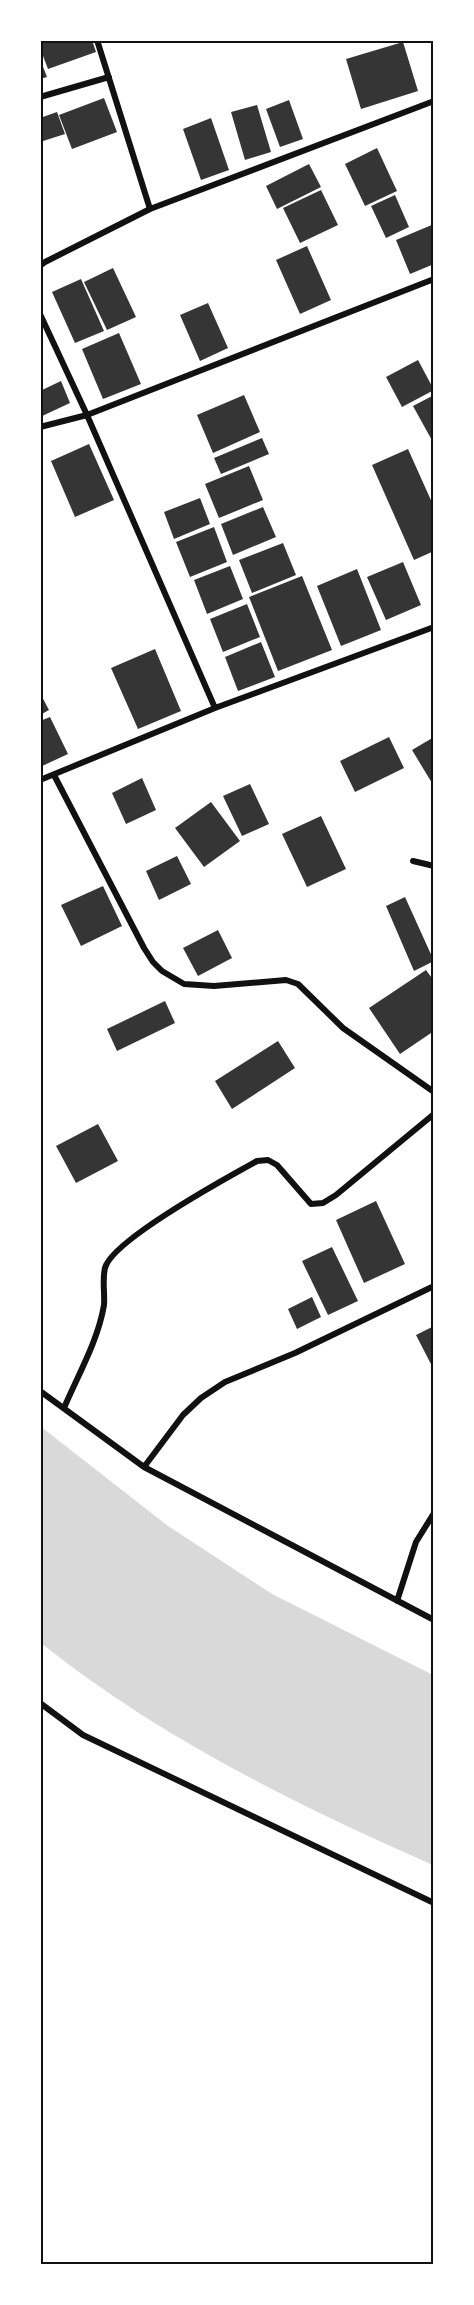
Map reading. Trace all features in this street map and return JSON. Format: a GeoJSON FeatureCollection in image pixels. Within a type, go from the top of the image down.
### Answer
{"type":"FeatureCollection","features":[{"type":"Feature","properties":{"kind":"street"},"geometry":{"type":"LineString","coordinates":[[97,40],[150,209]]}},
{"type":"Feature","properties":{"kind":"street"},"geometry":{"type":"LineString","coordinates":[[40,97],[109,77]]}},
{"type":"Feature","properties":{"kind":"street"},"geometry":{"type":"LineString","coordinates":[[40,266],[150,209],[434,101]]}},
{"type":"Feature","properties":{"kind":"street"},"geometry":{"type":"LineString","coordinates":[[40,427],[87,415],[434,279]]}},
{"type":"Feature","properties":{"kind":"street"},"geometry":{"type":"LineString","coordinates":[[40,314],[87,415],[215,708]]}},
{"type":"Feature","properties":{"kind":"street"},"geometry":{"type":"LineString","coordinates":[[40,780],[215,708],[434,627]]}},
{"type":"Feature","properties":{"kind":"street"},"geometry":{"type":"LineString","coordinates":[[54,775],[144,948],[162,971],[183,984],[214,986],[286,980],[298,984],[343,1028],[434,1092]]}},
{"type":"Feature","properties":{"kind":"street"},"geometry":{"type":"LineString","coordinates":[[413,861],[434,866]]}},
{"type":"Feature","properties":{"kind":"street"},"geometry":{"type":"LineString","coordinates":[[64,1408],[97,1329],[104,1305],[105,1268],[114,1252],[135,1234],[258,1161],[268,1160],[278,1165],[311,1204],[323,1203],[336,1195],[434,1114]]}},
{"type":"Feature","properties":{"kind":"street"},"geometry":{"type":"LineString","coordinates":[[144,1467],[183,1415],[201,1398],[225,1382],[295,1353],[434,1286]]}},
{"type":"Feature","properties":{"kind":"street"},"geometry":{"type":"LineString","coordinates":[[40,1391],[144,1467],[434,1620]]}},
{"type":"Feature","properties":{"kind":"street"},"geometry":{"type":"LineString","coordinates":[[397,1601],[416,1542],[434,1513]]}},
{"type":"Feature","properties":{"kind":"street"},"geometry":{"type":"LineString","coordinates":[[40,1703],[83,1735],[434,1903]]}},
{"type":"Feature","properties":{"kind":"shaded area"},"geometry":{"type":"Polygon","coordinates":[[[40,1426],[168,1526],[272,1594],[433,1675],[433,1865],[331,1818],[230,1767],[132,1709],[41,1643],[40,1426]]]}},
{"type":"Feature","properties":{"kind":"building"},"geometry":{"type":"Polygon","coordinates":[[[40,40],[92,40],[96,52],[48,69],[40,48],[40,40]]]}},
{"type":"Feature","properties":{"kind":"building"},"geometry":{"type":"Polygon","coordinates":[[[403,42],[418,91],[361,109],[346,59],[403,42]]]}},
{"type":"Feature","properties":{"kind":"building"},"geometry":{"type":"Polygon","coordinates":[[[40,59],[47,77],[40,79],[40,59]]]}},
{"type":"Feature","properties":{"kind":"building"},"geometry":{"type":"Polygon","coordinates":[[[104,98],[117,132],[72,149],[59,115],[104,98]]]}},
{"type":"Feature","properties":{"kind":"building"},"geometry":{"type":"Polygon","coordinates":[[[289,100],[303,139],[280,147],[266,109],[289,100]]]}},
{"type":"Feature","properties":{"kind":"building"},"geometry":{"type":"Polygon","coordinates":[[[257,105],[271,152],[245,160],[231,112],[257,105]]]}},
{"type":"Feature","properties":{"kind":"building"},"geometry":{"type":"Polygon","coordinates":[[[57,112],[65,134],[40,142],[40,118],[57,112]]]}},
{"type":"Feature","properties":{"kind":"building"},"geometry":{"type":"Polygon","coordinates":[[[211,118],[229,170],[201,180],[183,129],[211,118]]]}},
{"type":"Feature","properties":{"kind":"building"},"geometry":{"type":"Polygon","coordinates":[[[377,148],[397,191],[365,206],[345,164],[377,148]]]}},
{"type":"Feature","properties":{"kind":"building"},"geometry":{"type":"Polygon","coordinates":[[[309,164],[321,187],[277,209],[266,186],[309,164]]]}},
{"type":"Feature","properties":{"kind":"building"},"geometry":{"type":"Polygon","coordinates":[[[321,190],[338,225],[300,243],[283,208],[321,190]]]}},
{"type":"Feature","properties":{"kind":"building"},"geometry":{"type":"Polygon","coordinates":[[[395,195],[409,227],[386,238],[371,206],[395,195]]]}},
{"type":"Feature","properties":{"kind":"building"},"geometry":{"type":"Polygon","coordinates":[[[434,224],[434,264],[410,274],[396,240],[434,224]]]}},
{"type":"Feature","properties":{"kind":"building"},"geometry":{"type":"Polygon","coordinates":[[[307,246],[331,300],[300,314],[276,260],[307,246]]]}},
{"type":"Feature","properties":{"kind":"building"},"geometry":{"type":"Polygon","coordinates":[[[113,268],[136,317],[107,330],[84,282],[113,268]]]}},
{"type":"Feature","properties":{"kind":"building"},"geometry":{"type":"Polygon","coordinates":[[[81,279],[104,331],[75,343],[52,292],[81,279]]]}},
{"type":"Feature","properties":{"kind":"building"},"geometry":{"type":"Polygon","coordinates":[[[208,303],[228,348],[200,361],[180,315],[208,303]]]}},
{"type":"Feature","properties":{"kind":"building"},"geometry":{"type":"Polygon","coordinates":[[[119,333],[141,384],[103,399],[82,349],[119,333]]]}},
{"type":"Feature","properties":{"kind":"building"},"geometry":{"type":"Polygon","coordinates":[[[418,360],[434,390],[402,407],[386,377],[418,360]]]}},
{"type":"Feature","properties":{"kind":"building"},"geometry":{"type":"Polygon","coordinates":[[[61,381],[70,403],[40,417],[40,391],[61,381]]]}},
{"type":"Feature","properties":{"kind":"building"},"geometry":{"type":"Polygon","coordinates":[[[244,395],[260,432],[213,453],[197,415],[244,395]]]}},
{"type":"Feature","properties":{"kind":"building"},"geometry":{"type":"Polygon","coordinates":[[[434,395],[434,444],[413,406],[434,395]]]}},
{"type":"Feature","properties":{"kind":"building"},"geometry":{"type":"Polygon","coordinates":[[[262,438],[269,454],[221,474],[214,458],[262,438]]]}},
{"type":"Feature","properties":{"kind":"building"},"geometry":{"type":"Polygon","coordinates":[[[89,444],[114,500],[75,517],[51,461],[89,444]]]}},
{"type":"Feature","properties":{"kind":"building"},"geometry":{"type":"Polygon","coordinates":[[[408,449],[434,507],[434,551],[414,560],[372,465],[408,449]]]}},
{"type":"Feature","properties":{"kind":"building"},"geometry":{"type":"Polygon","coordinates":[[[249,466],[263,500],[219,518],[205,484],[249,466]]]}},
{"type":"Feature","properties":{"kind":"building"},"geometry":{"type":"Polygon","coordinates":[[[200,498],[210,524],[174,539],[164,512],[200,498]]]}},
{"type":"Feature","properties":{"kind":"building"},"geometry":{"type":"Polygon","coordinates":[[[263,507],[276,537],[233,555],[221,524],[263,507]]]}},
{"type":"Feature","properties":{"kind":"building"},"geometry":{"type":"Polygon","coordinates":[[[214,527],[227,562],[190,577],[176,542],[214,527]]]}},
{"type":"Feature","properties":{"kind":"building"},"geometry":{"type":"Polygon","coordinates":[[[283,543],[296,575],[252,593],[239,560],[283,543]]]}},
{"type":"Feature","properties":{"kind":"building"},"geometry":{"type":"Polygon","coordinates":[[[403,562],[421,605],[386,620],[367,577],[403,562]]]}},
{"type":"Feature","properties":{"kind":"building"},"geometry":{"type":"Polygon","coordinates":[[[230,566],[243,599],[207,614],[194,580],[230,566]]]}},
{"type":"Feature","properties":{"kind":"building"},"geometry":{"type":"Polygon","coordinates":[[[357,569],[381,630],[341,646],[317,586],[357,569]]]}},
{"type":"Feature","properties":{"kind":"building"},"geometry":{"type":"Polygon","coordinates":[[[302,576],[332,650],[278,671],[249,597],[302,576]]]}},
{"type":"Feature","properties":{"kind":"building"},"geometry":{"type":"Polygon","coordinates":[[[247,604],[260,637],[223,652],[210,619],[247,604]]]}},
{"type":"Feature","properties":{"kind":"building"},"geometry":{"type":"Polygon","coordinates":[[[261,642],[275,677],[238,691],[225,657],[261,642]]]}},
{"type":"Feature","properties":{"kind":"building"},"geometry":{"type":"Polygon","coordinates":[[[155,649],[181,711],[138,729],[111,668],[155,649]]]}},
{"type":"Feature","properties":{"kind":"building"},"geometry":{"type":"Polygon","coordinates":[[[40,693],[49,710],[40,715],[40,693]]]}},
{"type":"Feature","properties":{"kind":"building"},"geometry":{"type":"Polygon","coordinates":[[[50,717],[68,754],[40,767],[40,721],[50,717]]]}},
{"type":"Feature","properties":{"kind":"building"},"geometry":{"type":"Polygon","coordinates":[[[389,737],[404,768],[355,792],[340,761],[389,737]]]}},
{"type":"Feature","properties":{"kind":"building"},"geometry":{"type":"Polygon","coordinates":[[[434,737],[434,782],[432,783],[412,750],[434,737]]]}},
{"type":"Feature","properties":{"kind":"building"},"geometry":{"type":"Polygon","coordinates":[[[142,778],[156,810],[126,824],[112,793],[142,778]]]}},
{"type":"Feature","properties":{"kind":"building"},"geometry":{"type":"Polygon","coordinates":[[[250,784],[269,824],[242,836],[223,796],[250,784]]]}},
{"type":"Feature","properties":{"kind":"building"},"geometry":{"type":"Polygon","coordinates":[[[211,802],[240,841],[204,867],[175,828],[211,802]]]}},
{"type":"Feature","properties":{"kind":"building"},"geometry":{"type":"Polygon","coordinates":[[[321,816],[346,869],[307,887],[282,834],[321,816]]]}},
{"type":"Feature","properties":{"kind":"building"},"geometry":{"type":"Polygon","coordinates":[[[177,856],[191,884],[159,900],[146,871],[177,856]]]}},
{"type":"Feature","properties":{"kind":"building"},"geometry":{"type":"Polygon","coordinates":[[[103,886],[122,926],[81,946],[61,905],[103,886]]]}},
{"type":"Feature","properties":{"kind":"building"},"geometry":{"type":"Polygon","coordinates":[[[405,897],[434,961],[414,971],[386,906],[405,897]]]}},
{"type":"Feature","properties":{"kind":"building"},"geometry":{"type":"Polygon","coordinates":[[[218,930],[232,958],[198,976],[183,948],[218,930]]]}},
{"type":"Feature","properties":{"kind":"building"},"geometry":{"type":"Polygon","coordinates":[[[426,970],[434,981],[434,1031],[400,1054],[369,1008],[426,970]]]}},
{"type":"Feature","properties":{"kind":"building"},"geometry":{"type":"Polygon","coordinates":[[[165,1001],[175,1023],[117,1051],[107,1029],[165,1001]]]}},
{"type":"Feature","properties":{"kind":"building"},"geometry":{"type":"Polygon","coordinates":[[[278,1041],[295,1068],[232,1109],[215,1081],[278,1041]]]}},
{"type":"Feature","properties":{"kind":"building"},"geometry":{"type":"Polygon","coordinates":[[[98,1124],[118,1161],[76,1183],[56,1146],[98,1124]]]}},
{"type":"Feature","properties":{"kind":"building"},"geometry":{"type":"Polygon","coordinates":[[[376,1201],[405,1264],[364,1283],[336,1220],[376,1201]]]}},
{"type":"Feature","properties":{"kind":"building"},"geometry":{"type":"Polygon","coordinates":[[[332,1247],[358,1301],[328,1315],[302,1261],[332,1247]]]}},
{"type":"Feature","properties":{"kind":"building"},"geometry":{"type":"Polygon","coordinates":[[[312,1297],[321,1317],[297,1329],[288,1309],[312,1297]]]}},
{"type":"Feature","properties":{"kind":"building"},"geometry":{"type":"Polygon","coordinates":[[[434,1326],[434,1370],[416,1335],[434,1326]]]}}]}
